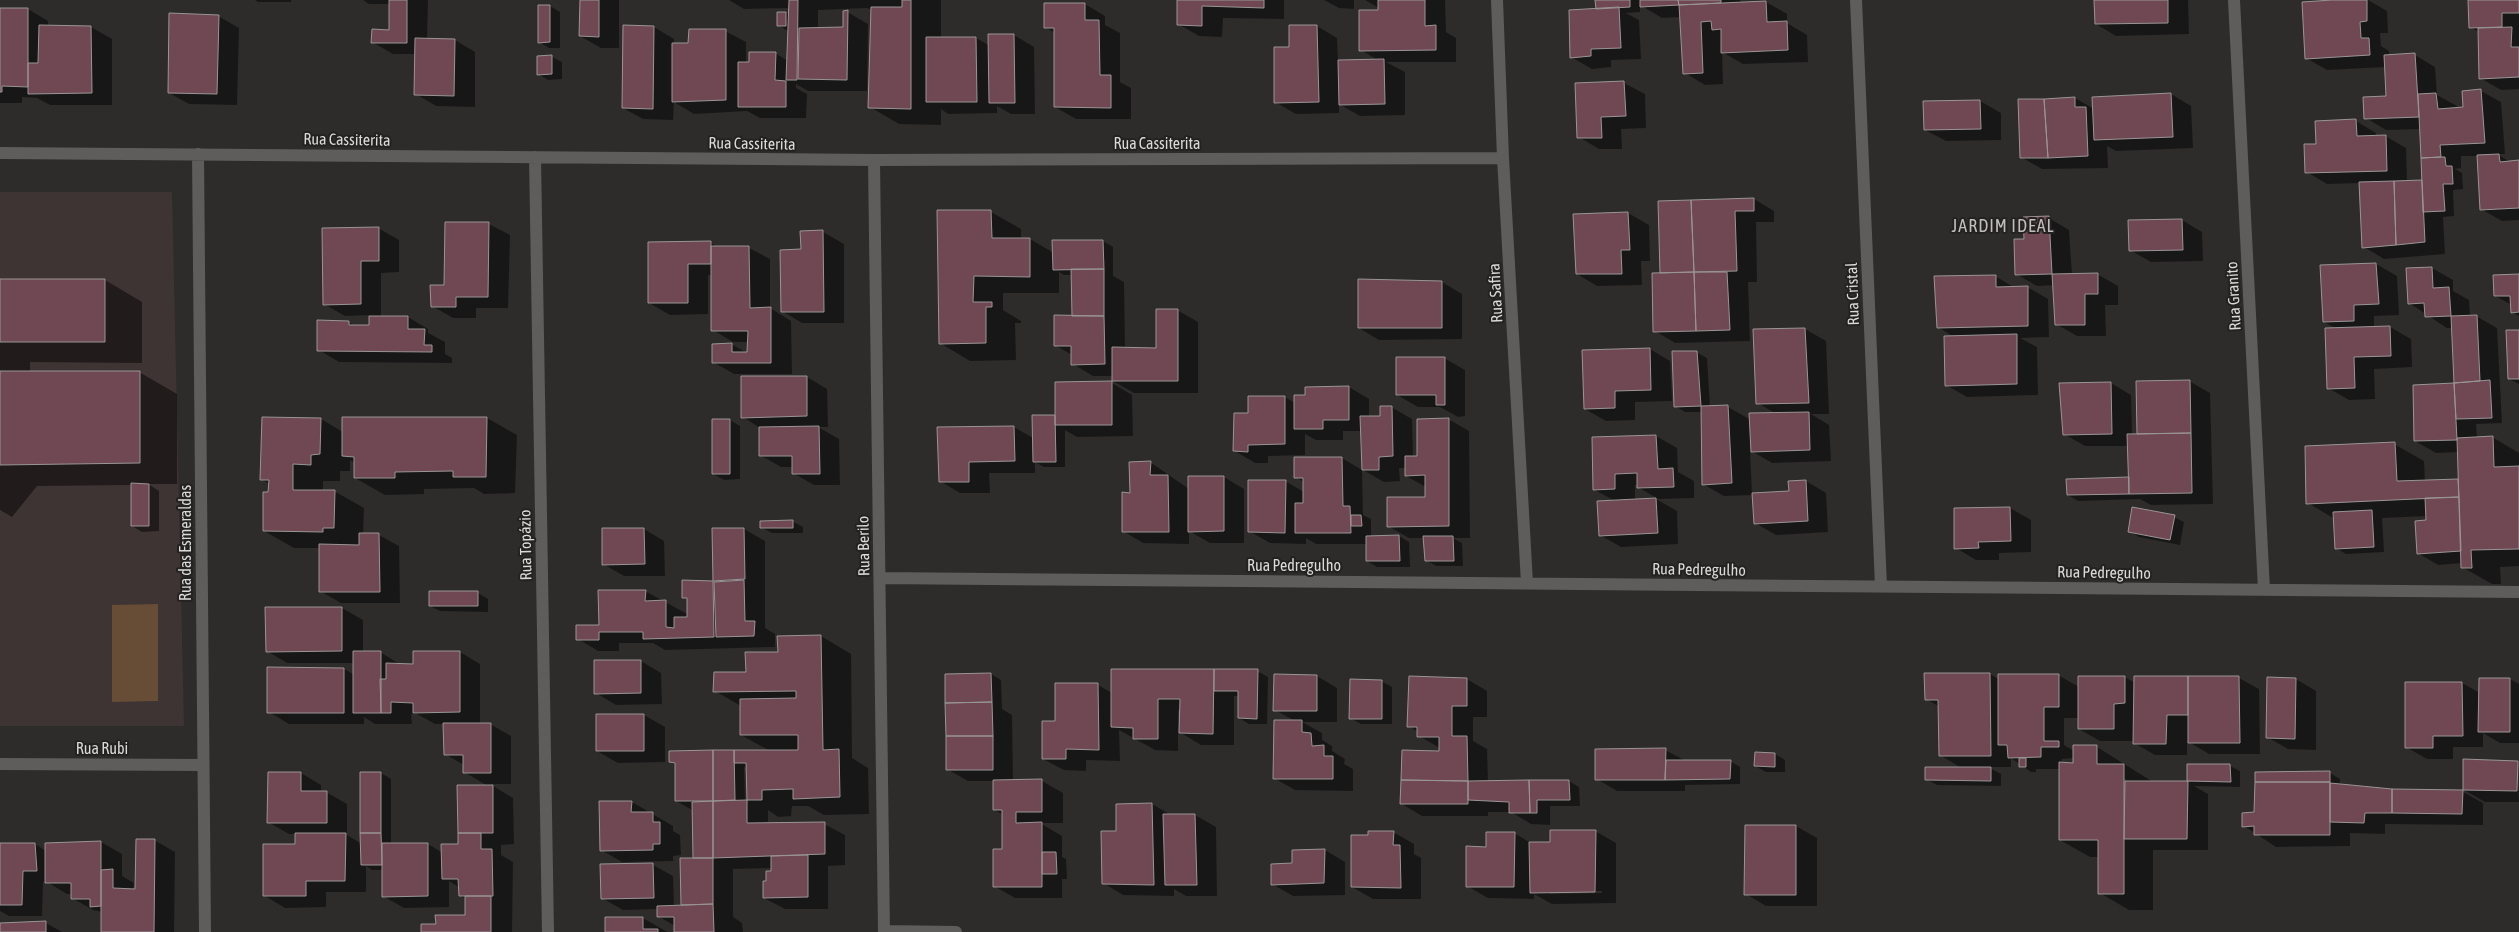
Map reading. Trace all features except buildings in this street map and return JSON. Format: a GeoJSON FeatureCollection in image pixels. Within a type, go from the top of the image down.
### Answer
{"type":"FeatureCollection","features":[{"type":"Feature","properties":{"kind":"street","name":"Rua Safira"},"geometry":{"type":"LineString","coordinates":[[1497,0],[1503,158],[1527,583]]}},
{"type":"Feature","properties":{"kind":"street","name":"Rua Cristal"},"geometry":{"type":"LineString","coordinates":[[1856,0],[1881,586]]}},
{"type":"Feature","properties":{"kind":"street","name":"Rua Granito"},"geometry":{"type":"LineString","coordinates":[[2234,0],[2264,590]]}},
{"type":"Feature","properties":{"kind":"street","name":"Rua Cassiterita"},"geometry":{"type":"LineString","coordinates":[[0,152],[874,160],[1503,158]]}},
{"type":"Feature","properties":{"kind":"street","name":"Rua das Esmeraldas"},"geometry":{"type":"LineString","coordinates":[[198,154],[205,932]]}},
{"type":"Feature","properties":{"kind":"street","name":"Rua Topázio"},"geometry":{"type":"LineString","coordinates":[[535,157],[548,932]]}},
{"type":"Feature","properties":{"kind":"street","name":"Rua Berilo"},"geometry":{"type":"LineString","coordinates":[[874,160],[884,932]]}},
{"type":"Feature","properties":{"kind":"street","name":"Rua Pedregulho"},"geometry":{"type":"LineString","coordinates":[[880,578],[2519,592]]}},
{"type":"Feature","properties":{"kind":"street","name":"Rua Rubi"},"geometry":{"type":"LineString","coordinates":[[0,764],[204,765]]}},
{"type":"Feature","properties":{"kind":"street"},"geometry":{"type":"LineString","coordinates":[[884,932],[956,932]]}},
{"type":"Feature","properties":{"kind":"shaded area"},"geometry":{"type":"Polygon","coordinates":[[[0,192],[172,192],[184,726],[0,726],[0,192]]]}},
{"type":"Feature","properties":{"kind":"shaded area"},"geometry":{"type":"Polygon","coordinates":[[[158,604],[158,701],[112,702],[112,605],[158,604]]]}},
{"type":"Feature","properties":{"kind":"district","name":"JARDIM IDEAL"},"geometry":{"type":"Point","coordinates":[2003,225]}}]}
